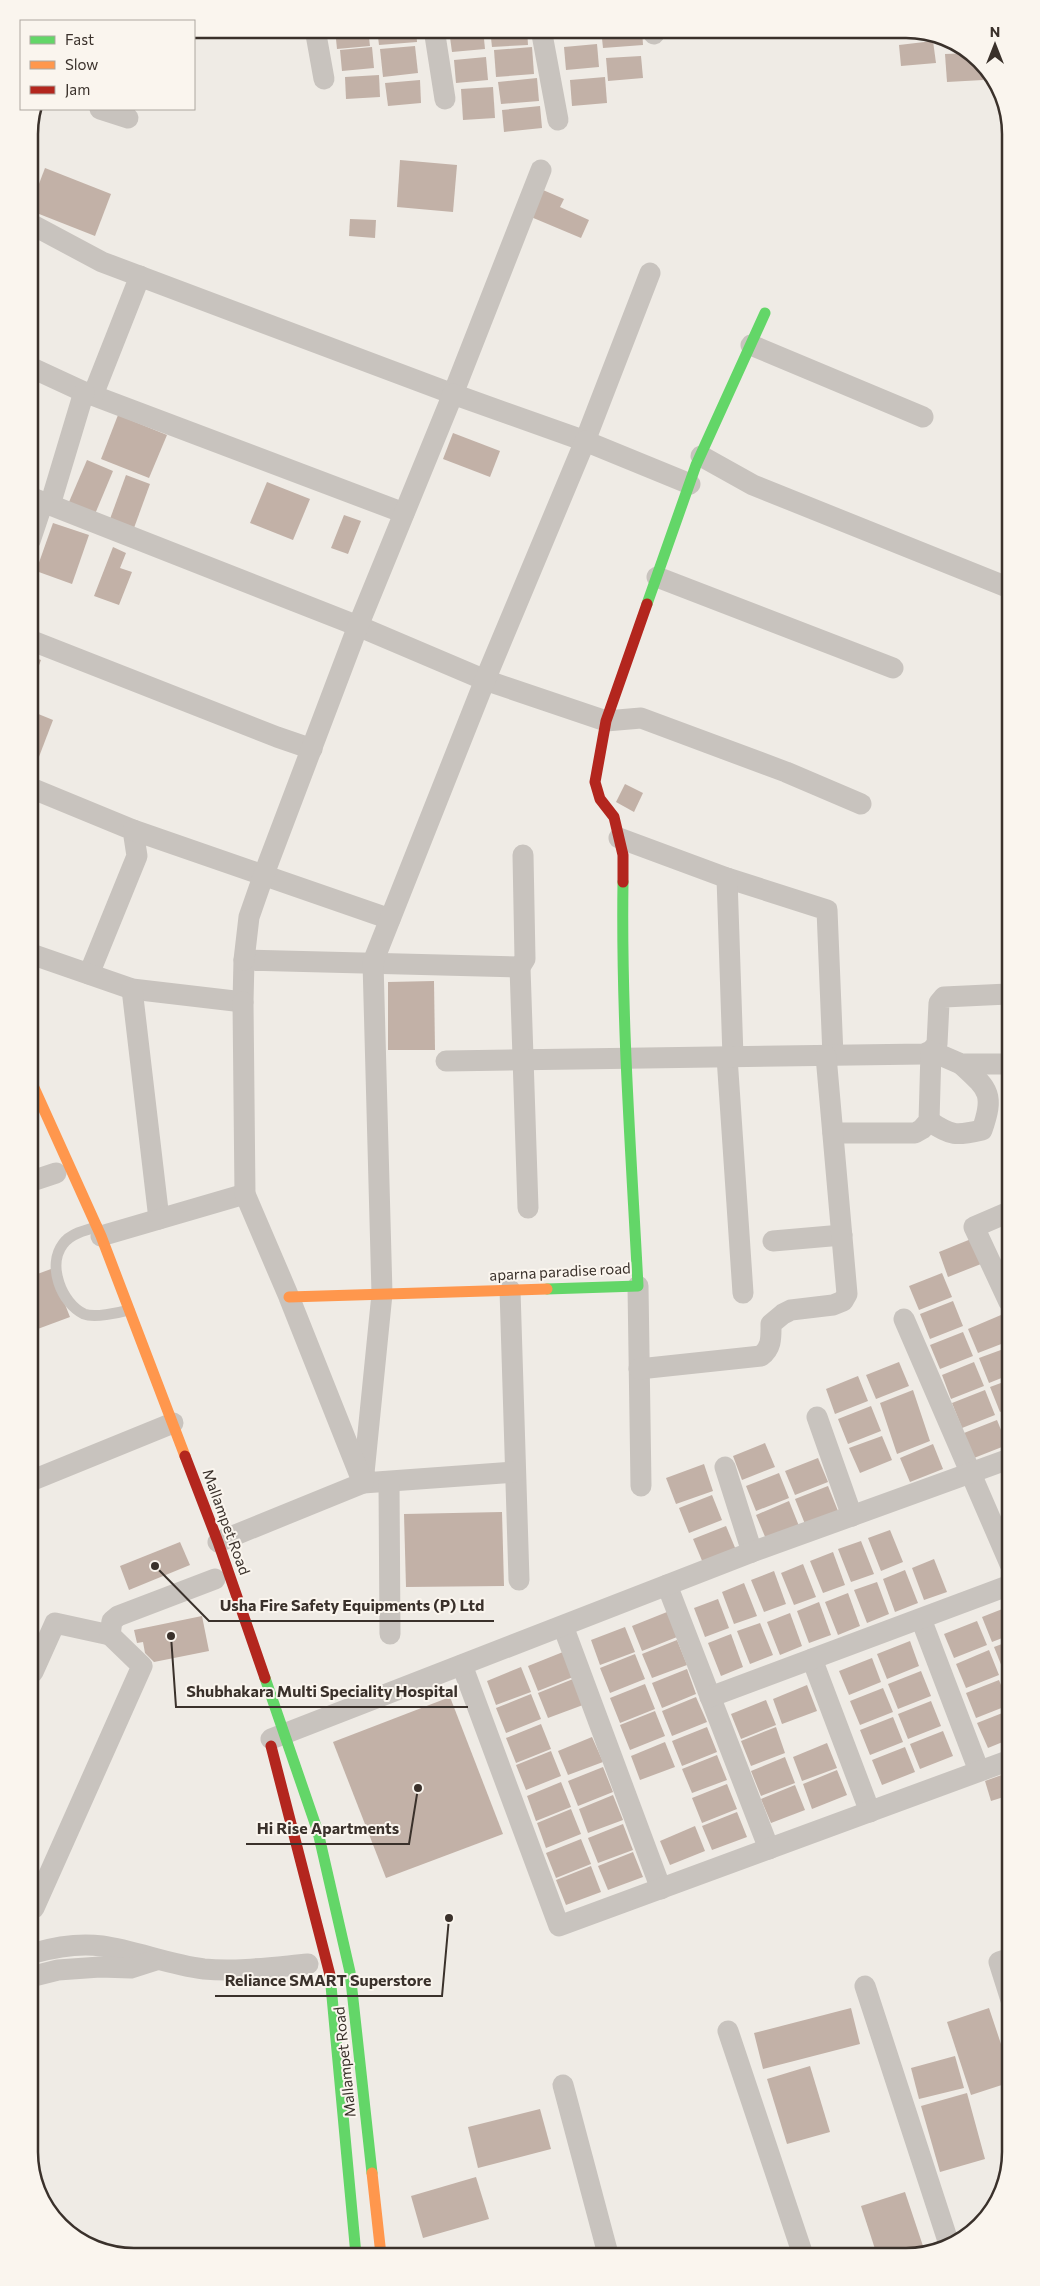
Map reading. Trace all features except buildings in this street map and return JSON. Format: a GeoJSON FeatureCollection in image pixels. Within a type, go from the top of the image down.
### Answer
{"type":"FeatureCollection","features":[{"type":"Feature","properties":{"kind":"main road","name":"aparna paradise road"},"geometry":{"type":"LineString","coordinates":[[289,1297],[638,1286],[626,1059],[622,935],[623,854],[614,816],[600,799],[595,782],[606,721],[700,456],[765,313]]}},
{"type":"Feature","properties":{"kind":"main road","name":"Mallampet Road"},"geometry":{"type":"LineString","coordinates":[[38,1094],[52,1126],[88,1232],[129,1310],[162,1427],[218,1542],[274,1735],[330,1973],[355,2248]]}},
{"type":"Feature","properties":{"kind":"main road"},"geometry":{"type":"LineString","coordinates":[[38,1132],[52,1126]]}},
{"type":"Feature","properties":{"kind":"main road","name":"Mallampet Road"},"geometry":{"type":"LineString","coordinates":[[274,1735],[318,1832],[350,1972],[380,2248]]}},
{"type":"Feature","properties":{"kind":"street"},"geometry":{"type":"LineString","coordinates":[[317,38],[324,79]]}},
{"type":"Feature","properties":{"kind":"street"},"geometry":{"type":"LineString","coordinates":[[435,38],[445,99]]}},
{"type":"Feature","properties":{"kind":"street"},"geometry":{"type":"LineString","coordinates":[[543,38],[558,120]]}},
{"type":"Feature","properties":{"kind":"street"},"geometry":{"type":"LineString","coordinates":[[103,110],[128,118]]}},
{"type":"Feature","properties":{"kind":"street"},"geometry":{"type":"LineString","coordinates":[[363,1483],[289,1297],[245,1194],[243,1002],[244,960],[249,918],[358,626],[453,394],[541,170]]}},
{"type":"Feature","properties":{"kind":"street"},"geometry":{"type":"LineString","coordinates":[[38,228],[102,262],[453,394],[585,441],[690,484]]}},
{"type":"Feature","properties":{"kind":"street"},"geometry":{"type":"LineString","coordinates":[[363,1483],[382,1294],[373,962],[485,680],[585,441],[650,273]]}},
{"type":"Feature","properties":{"kind":"street"},"geometry":{"type":"LineString","coordinates":[[140,276],[41,501],[358,626],[485,680],[606,721],[641,718],[786,772],[861,804]]}},
{"type":"Feature","properties":{"kind":"street"},"geometry":{"type":"LineString","coordinates":[[751,345],[923,417]]}},
{"type":"Feature","properties":{"kind":"street"},"geometry":{"type":"LineString","coordinates":[[38,371],[89,393],[404,513]]}},
{"type":"Feature","properties":{"kind":"street"},"geometry":{"type":"LineString","coordinates":[[700,456],[753,485],[1002,585]]}},
{"type":"Feature","properties":{"kind":"street"},"geometry":{"type":"LineString","coordinates":[[657,577],[893,668]]}},
{"type":"Feature","properties":{"kind":"street"},"geometry":{"type":"LineString","coordinates":[[38,643],[312,749]]}},
{"type":"Feature","properties":{"kind":"street"},"geometry":{"type":"LineString","coordinates":[[38,791],[134,830],[390,919]]}},
{"type":"Feature","properties":{"kind":"street"},"geometry":{"type":"LineString","coordinates":[[89,974],[137,856],[134,830]]}},
{"type":"Feature","properties":{"kind":"street"},"geometry":{"type":"LineString","coordinates":[[619,838],[728,878],[827,910],[829,1056],[833,1133],[847,1294],[843,1301],[792,1310],[783,1314],[771,1324],[770,1345],[767,1352],[761,1356],[639,1369]]}},
{"type":"Feature","properties":{"kind":"street"},"geometry":{"type":"LineString","coordinates":[[523,855],[525,959],[520,967],[528,1208]]}},
{"type":"Feature","properties":{"kind":"street"},"geometry":{"type":"LineString","coordinates":[[728,878],[730,1057],[743,1293]]}},
{"type":"Feature","properties":{"kind":"street"},"geometry":{"type":"LineString","coordinates":[[38,956],[132,990],[243,1002]]}},
{"type":"Feature","properties":{"kind":"street"},"geometry":{"type":"LineString","coordinates":[[244,960],[520,967]]}},
{"type":"Feature","properties":{"kind":"street"},"geometry":{"type":"LineString","coordinates":[[132,990],[160,1219]]}},
{"type":"Feature","properties":{"kind":"street"},"geometry":{"type":"LineString","coordinates":[[446,1061],[924,1054],[931,1051],[937,1044],[939,1004],[944,997],[1002,994]]}},
{"type":"Feature","properties":{"kind":"street"},"geometry":{"type":"LineString","coordinates":[[929,1121],[947,1133],[967,1133],[982,1130],[989,1111],[989,1096],[978,1080],[961,1064],[931,1051]]}},
{"type":"Feature","properties":{"kind":"street"},"geometry":{"type":"LineString","coordinates":[[833,1133],[915,1132],[922,1129],[929,1121],[931,1051]]}},
{"type":"Feature","properties":{"kind":"street"},"geometry":{"type":"LineString","coordinates":[[961,1064],[1002,1064]]}},
{"type":"Feature","properties":{"kind":"street"},"geometry":{"type":"LineString","coordinates":[[38,1179],[56,1173]]}},
{"type":"Feature","properties":{"kind":"street"},"geometry":{"type":"LineString","coordinates":[[88,1232],[160,1219],[245,1194]]}},
{"type":"Feature","properties":{"kind":"street"},"geometry":{"type":"LineString","coordinates":[[1002,1215],[974,1227],[1002,1287]]}},
{"type":"Feature","properties":{"kind":"street"},"geometry":{"type":"LineString","coordinates":[[773,1241],[842,1235]]}},
{"type":"Feature","properties":{"kind":"street"},"geometry":{"type":"LineString","coordinates":[[638,1286],[641,1486]]}},
{"type":"Feature","properties":{"kind":"street"},"geometry":{"type":"LineString","coordinates":[[510,1290],[518,1580]]}},
{"type":"Feature","properties":{"kind":"street"},"geometry":{"type":"LineString","coordinates":[[904,1319],[1002,1546]]}},
{"type":"Feature","properties":{"kind":"street"},"geometry":{"type":"LineString","coordinates":[[816,1417],[852,1516]]}},
{"type":"Feature","properties":{"kind":"street"},"geometry":{"type":"LineString","coordinates":[[38,1478],[162,1427]]}},
{"type":"Feature","properties":{"kind":"street"},"geometry":{"type":"LineString","coordinates":[[274,1735],[462,1665],[752,1552],[1002,1462]]}},
{"type":"Feature","properties":{"kind":"street"},"geometry":{"type":"LineString","coordinates":[[725,1467],[752,1552]]}},
{"type":"Feature","properties":{"kind":"street"},"geometry":{"type":"LineString","coordinates":[[218,1542],[363,1483],[515,1472]]}},
{"type":"Feature","properties":{"kind":"street"},"geometry":{"type":"LineString","coordinates":[[389,1482],[390,1634]]}},
{"type":"Feature","properties":{"kind":"street"},"geometry":{"type":"LineString","coordinates":[[110,1636],[112,1622],[118,1616],[215,1579]]}},
{"type":"Feature","properties":{"kind":"street"},"geometry":{"type":"LineString","coordinates":[[667,1585],[769,1849]]}},
{"type":"Feature","properties":{"kind":"street"},"geometry":{"type":"LineString","coordinates":[[710,1697],[1002,1589]]}},
{"type":"Feature","properties":{"kind":"street"},"geometry":{"type":"LineString","coordinates":[[921,1619],[980,1771]]}},
{"type":"Feature","properties":{"kind":"street"},"geometry":{"type":"LineString","coordinates":[[38,1661],[55,1623],[110,1636],[142,1666],[38,1899]]}},
{"type":"Feature","properties":{"kind":"street"},"geometry":{"type":"LineString","coordinates":[[563,1626],[660,1889]]}},
{"type":"Feature","properties":{"kind":"street"},"geometry":{"type":"LineString","coordinates":[[812,1659],[870,1812]]}},
{"type":"Feature","properties":{"kind":"street"},"geometry":{"type":"LineString","coordinates":[[462,1665],[560,1926],[1002,1763]]}},
{"type":"Feature","properties":{"kind":"street"},"geometry":{"type":"LineString","coordinates":[[38,1952],[56,1947],[102,1946],[158,1960],[206,1969],[236,1970],[308,1964]]}},
{"type":"Feature","properties":{"kind":"street"},"geometry":{"type":"LineString","coordinates":[[38,1975],[58,1970],[100,1967],[131,1968],[158,1960]]}},
{"type":"Feature","properties":{"kind":"street"},"geometry":{"type":"LineString","coordinates":[[1002,1961],[999,1962],[1002,1972]]}},
{"type":"Feature","properties":{"kind":"street"},"geometry":{"type":"LineString","coordinates":[[865,1986],[948,2239]]}},
{"type":"Feature","properties":{"kind":"street"},"geometry":{"type":"LineString","coordinates":[[728,2031],[801,2248]]}},
{"type":"Feature","properties":{"kind":"street"},"geometry":{"type":"LineString","coordinates":[[563,2085],[606,2248]]}},
{"type":"Feature","properties":{"kind":"lane"},"geometry":{"type":"LineString","coordinates":[[88,1232],[64,1243],[56,1256],[58,1279],[65,1296],[75,1308],[86,1315],[114,1314],[129,1310]]}},
{"type":"Feature","properties":{"kind":"traffic: fast"},"geometry":{"type":"LineString","coordinates":[[647,604],[696,465],[765,313]]}},
{"type":"Feature","properties":{"kind":"traffic: fast"},"geometry":{"type":"LineString","coordinates":[[547,1289],[638,1286],[625,1034],[623,882]]}},
{"type":"Feature","properties":{"kind":"traffic: fast"},"geometry":{"type":"LineString","coordinates":[[265,1678],[318,1832],[350,1972],[372,2173]]}},
{"type":"Feature","properties":{"kind":"traffic: fast"},"geometry":{"type":"LineString","coordinates":[[330,1975],[355,2248]]}},
{"type":"Feature","properties":{"kind":"traffic: slow"},"geometry":{"type":"LineString","coordinates":[[38,1096],[101,1236],[185,1456]]}},
{"type":"Feature","properties":{"kind":"traffic: slow"},"geometry":{"type":"LineString","coordinates":[[289,1297],[547,1289]]}},
{"type":"Feature","properties":{"kind":"traffic: slow"},"geometry":{"type":"LineString","coordinates":[[372,2173],[380,2248]]}},
{"type":"Feature","properties":{"kind":"traffic: jam"},"geometry":{"type":"LineString","coordinates":[[623,882],[623,855],[614,817],[600,799],[595,782],[606,721],[647,604]]}},
{"type":"Feature","properties":{"kind":"traffic: jam"},"geometry":{"type":"LineString","coordinates":[[185,1456],[218,1542],[265,1678]]}},
{"type":"Feature","properties":{"kind":"traffic: jam"},"geometry":{"type":"LineString","coordinates":[[271,1746],[330,1975]]}},
{"type":"Feature","properties":{"kind":"place","name":"Usha Fire Safety Equipments (P) Ltd"},"geometry":{"type":"Point","coordinates":[155,1566]}},
{"type":"Feature","properties":{"kind":"place","name":"Shubhakara Multi Speciality Hospital"},"geometry":{"type":"Point","coordinates":[171,1636]}},
{"type":"Feature","properties":{"kind":"place","name":"Hi Rise Apartments"},"geometry":{"type":"Point","coordinates":[418,1788]}},
{"type":"Feature","properties":{"kind":"place","name":"Reliance SMART Superstore"},"geometry":{"type":"Point","coordinates":[449,1918]}}]}
